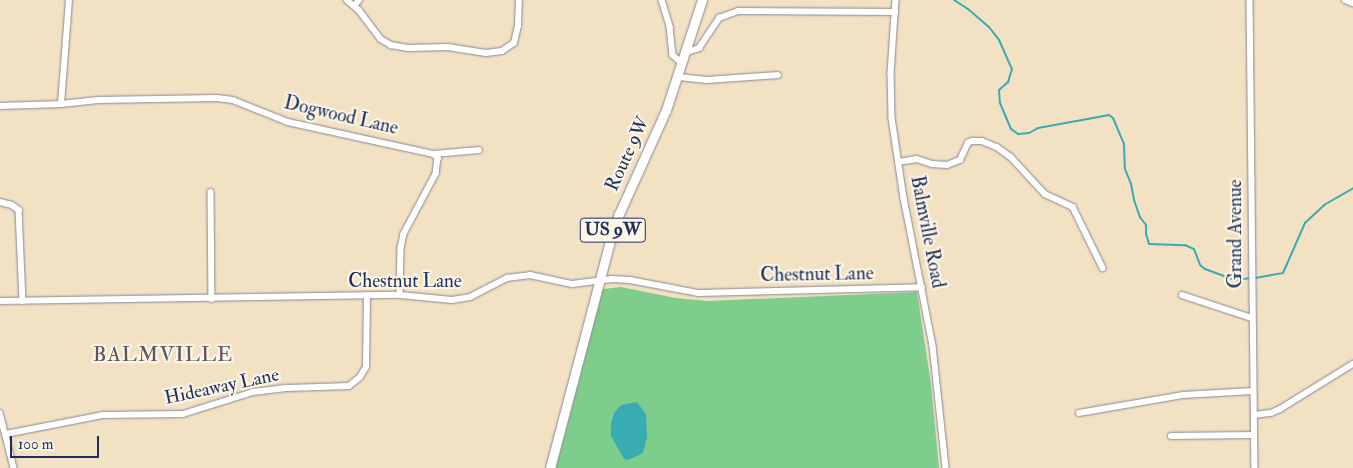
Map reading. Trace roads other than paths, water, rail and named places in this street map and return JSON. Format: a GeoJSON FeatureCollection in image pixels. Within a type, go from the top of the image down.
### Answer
{"type":"FeatureCollection","features":[{"type":"Feature","properties":{"kind":"highway","name":"Route 9W"},"geometry":{"type":"LineString","coordinates":[[550,468],[597,281],[619,214],[664,116],[679,77],[702,0]]}},
{"type":"Feature","properties":{"kind":"street"},"geometry":{"type":"LineString","coordinates":[[61,104],[69,0]]}},
{"type":"Feature","properties":{"kind":"street"},"geometry":{"type":"LineString","coordinates":[[347,0],[381,39],[391,45],[408,48],[448,47],[486,53],[502,51],[514,43],[518,26],[519,0]]}},
{"type":"Feature","properties":{"kind":"street"},"geometry":{"type":"LineString","coordinates":[[354,6],[359,0]]}},
{"type":"Feature","properties":{"kind":"street"},"geometry":{"type":"LineString","coordinates":[[662,0],[668,19],[673,55],[682,62]]}},
{"type":"Feature","properties":{"kind":"street","name":"Balmville Road"},"geometry":{"type":"LineString","coordinates":[[896,0],[890,88],[898,162],[939,389],[946,468]]}},
{"type":"Feature","properties":{"kind":"street","name":"Grand Avenue"},"geometry":{"type":"LineString","coordinates":[[1250,0],[1255,468]]}},
{"type":"Feature","properties":{"kind":"street"},"geometry":{"type":"LineString","coordinates":[[1346,0],[1353,3]]}},
{"type":"Feature","properties":{"kind":"street"},"geometry":{"type":"LineString","coordinates":[[687,52],[699,48],[719,18],[738,11],[895,12]]}},
{"type":"Feature","properties":{"kind":"street"},"geometry":{"type":"LineString","coordinates":[[679,77],[708,80],[778,75]]}},
{"type":"Feature","properties":{"kind":"street","name":"Dogwood Lane"},"geometry":{"type":"LineString","coordinates":[[0,106],[118,100],[217,98],[233,100],[288,122],[434,154],[479,150]]}},
{"type":"Feature","properties":{"kind":"street"},"geometry":{"type":"LineString","coordinates":[[898,162],[912,159],[932,164],[947,165],[960,160],[968,143],[972,141],[982,141],[997,147],[1012,157],[1045,194],[1073,207],[1103,268]]}},
{"type":"Feature","properties":{"kind":"street"},"geometry":{"type":"LineString","coordinates":[[400,295],[401,248],[404,234],[436,174],[438,158],[434,154]]}},
{"type":"Feature","properties":{"kind":"street"},"geometry":{"type":"LineString","coordinates":[[211,192],[212,299]]}},
{"type":"Feature","properties":{"kind":"street"},"geometry":{"type":"LineString","coordinates":[[0,202],[12,205],[18,210],[23,301]]}},
{"type":"Feature","properties":{"kind":"street","name":"Chestnut Lane"},"geometry":{"type":"LineString","coordinates":[[0,301],[400,295],[437,300],[460,299],[517,276],[530,275],[572,284],[630,280],[699,293],[922,287]]}},
{"type":"Feature","properties":{"kind":"street"},"geometry":{"type":"LineString","coordinates":[[1182,295],[1252,318]]}},
{"type":"Feature","properties":{"kind":"street","name":"Hideaway Lane"},"geometry":{"type":"LineString","coordinates":[[6,434],[102,416],[184,414],[259,391],[349,386],[360,378],[366,367],[367,296]]}},
{"type":"Feature","properties":{"kind":"street"},"geometry":{"type":"LineString","coordinates":[[1254,415],[1272,413],[1353,364]]}},
{"type":"Feature","properties":{"kind":"street"},"geometry":{"type":"LineString","coordinates":[[1079,413],[1183,395],[1253,391]]}},
{"type":"Feature","properties":{"kind":"street"},"geometry":{"type":"LineString","coordinates":[[0,413],[14,468]]}},
{"type":"Feature","properties":{"kind":"street"},"geometry":{"type":"LineString","coordinates":[[1171,436],[1254,435]]}},
{"type":"Feature","properties":{"kind":"water"},"geometry":{"type":"Polygon","coordinates":[[[637,402],[646,414],[647,437],[643,453],[628,460],[624,459],[611,436],[611,424],[614,413],[621,405],[637,402]]]}},
{"type":"Feature","properties":{"kind":"waterway"},"geometry":{"type":"LineString","coordinates":[[954,0],[989,27],[999,40],[1012,69],[1008,82],[999,90],[1000,103],[1011,129],[1018,134],[1029,133],[1038,128],[1109,115],[1113,118],[1124,144],[1125,169],[1140,217],[1146,225],[1149,244],[1185,245],[1194,249],[1200,265],[1205,269],[1235,280],[1251,278]]}},
{"type":"Feature","properties":{"kind":"waterway"},"geometry":{"type":"LineString","coordinates":[[1255,278],[1283,273],[1305,223],[1324,205],[1353,188]]}},
{"type":"Feature","properties":{"kind":"district","name":"BALMVILLE"},"geometry":{"type":"Point","coordinates":[163,355]}}]}
